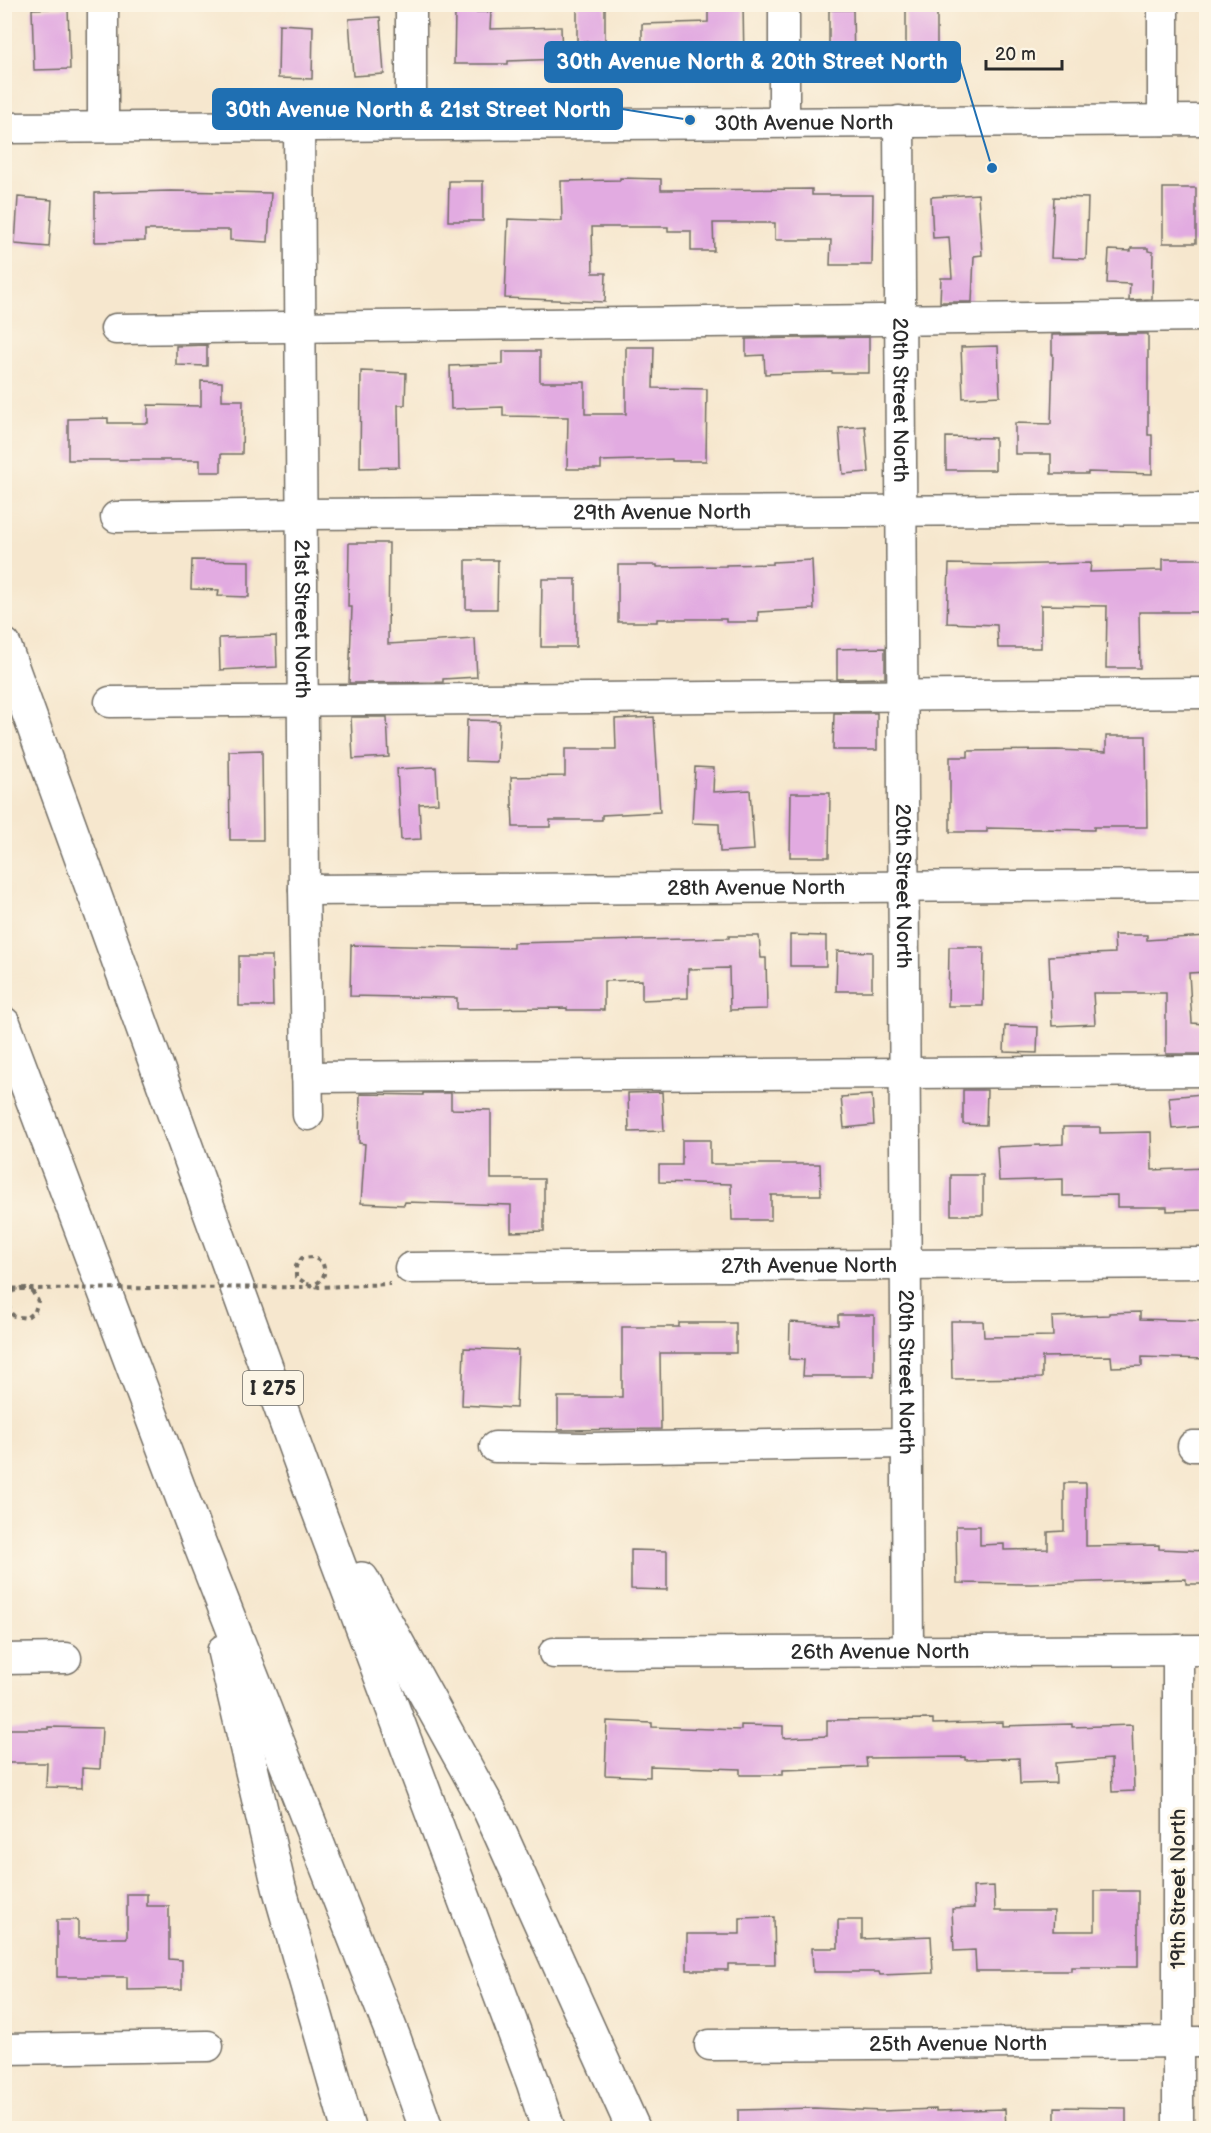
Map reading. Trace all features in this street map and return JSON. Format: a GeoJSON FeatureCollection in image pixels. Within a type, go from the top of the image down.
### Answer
{"type":"FeatureCollection","features":[{"type":"Feature","properties":{"kind":"highway","name":"I 275"},"geometry":{"type":"LineString","coordinates":[[4,645],[307,1480],[548,2128]]}},
{"type":"Feature","properties":{"kind":"highway"},"geometry":{"type":"LineString","coordinates":[[4,1024],[199,1542],[394,2038],[426,2128]]}},
{"type":"Feature","properties":{"kind":"highway"},"geometry":{"type":"LineString","coordinates":[[307,1480],[490,1811],[633,2128]]}},
{"type":"Feature","properties":{"kind":"highway"},"geometry":{"type":"LineString","coordinates":[[199,1542],[279,1887],[348,2128]]}},
{"type":"Feature","properties":{"kind":"street"},"geometry":{"type":"LineString","coordinates":[[103,4],[103,126]]}},
{"type":"Feature","properties":{"kind":"street"},"geometry":{"type":"LineString","coordinates":[[411,4],[411,124]]}},
{"type":"Feature","properties":{"kind":"street"},"geometry":{"type":"LineString","coordinates":[[784,4],[784,122]]}},
{"type":"Feature","properties":{"kind":"street"},"geometry":{"type":"LineString","coordinates":[[1163,4],[1163,120]]}},
{"type":"Feature","properties":{"kind":"street","name":"30th Avenue North"},"geometry":{"type":"LineString","coordinates":[[4,128],[299,124],[1206,120]]}},
{"type":"Feature","properties":{"kind":"street","name":"20th Street North"},"geometry":{"type":"LineString","coordinates":[[899,121],[908,1651]]}},
{"type":"Feature","properties":{"kind":"street","name":"21st Street North"},"geometry":{"type":"LineString","coordinates":[[299,124],[304,890],[308,1115]]}},
{"type":"Feature","properties":{"kind":"street"},"geometry":{"type":"LineString","coordinates":[[116,329],[1206,316]]}},
{"type":"Feature","properties":{"kind":"street","name":"29th Avenue North"},"geometry":{"type":"LineString","coordinates":[[116,517],[1206,509]]}},
{"type":"Feature","properties":{"kind":"street"},"geometry":{"type":"LineString","coordinates":[[110,702],[1206,693]]}},
{"type":"Feature","properties":{"kind":"street","name":"28th Avenue North"},"geometry":{"type":"LineString","coordinates":[[304,890],[1206,885]]}},
{"type":"Feature","properties":{"kind":"street"},"geometry":{"type":"LineString","coordinates":[[307,1077],[1206,1071]]}},
{"type":"Feature","properties":{"kind":"street","name":"27th Avenue North"},"geometry":{"type":"LineString","coordinates":[[410,1268],[1206,1263]]}},
{"type":"Feature","properties":{"kind":"street"},"geometry":{"type":"LineString","coordinates":[[495,1447],[588,1448],[906,1443]]}},
{"type":"Feature","properties":{"kind":"street","name":"26th Avenue North"},"geometry":{"type":"LineString","coordinates":[[554,1653],[1192,1650]]}},
{"type":"Feature","properties":{"kind":"street","name":"19th Street North"},"geometry":{"type":"LineString","coordinates":[[1178,2128],[1192,2042],[1192,1650]]}},
{"type":"Feature","properties":{"kind":"street"},"geometry":{"type":"LineString","coordinates":[[4,1659],[66,1658]]}},
{"type":"Feature","properties":{"kind":"street","name":"25th Avenue North"},"geometry":{"type":"LineString","coordinates":[[710,2045],[1192,2042]]}},
{"type":"Feature","properties":{"kind":"street"},"geometry":{"type":"LineString","coordinates":[[4,2049],[208,2046]]}},
{"type":"Feature","properties":{"kind":"path"},"geometry":{"type":"LineString","coordinates":[[4,1289],[26,1288],[32,1291],[38,1301],[35,1311],[26,1318],[14,1316],[10,1312],[8,1301],[13,1291],[21,1289],[305,1287],[315,1285],[324,1277],[322,1262],[313,1257],[302,1258],[296,1266],[297,1277],[307,1284],[319,1287],[392,1284],[404,1276],[410,1268]]}},
{"type":"Feature","properties":{"kind":"building"},"geometry":{"type":"Polygon","coordinates":[[[577,4],[605,4],[605,41],[577,42],[577,4]]]}},
{"type":"Feature","properties":{"kind":"building"},"geometry":{"type":"Polygon","coordinates":[[[708,4],[743,4],[744,63],[642,66],[642,24],[708,22],[708,4]]]}},
{"type":"Feature","properties":{"kind":"building"},"geometry":{"type":"Polygon","coordinates":[[[906,7],[937,7],[937,59],[906,59],[906,7]]]}},
{"type":"Feature","properties":{"kind":"building"},"geometry":{"type":"Polygon","coordinates":[[[68,8],[70,69],[34,70],[32,9],[68,8]]]}},
{"type":"Feature","properties":{"kind":"building"},"geometry":{"type":"Polygon","coordinates":[[[829,10],[853,10],[854,66],[829,66],[829,10]]]}},
{"type":"Feature","properties":{"kind":"building"},"geometry":{"type":"Polygon","coordinates":[[[455,12],[491,12],[490,29],[561,27],[562,59],[508,61],[508,64],[454,64],[455,12]]]}},
{"type":"Feature","properties":{"kind":"building"},"geometry":{"type":"Polygon","coordinates":[[[380,17],[384,74],[353,76],[349,19],[380,17]]]}},
{"type":"Feature","properties":{"kind":"building"},"geometry":{"type":"Polygon","coordinates":[[[279,24],[313,26],[312,79],[278,78],[279,24]]]}},
{"type":"Feature","properties":{"kind":"building"},"geometry":{"type":"Polygon","coordinates":[[[620,178],[661,179],[661,190],[812,189],[812,195],[873,195],[872,265],[830,265],[831,240],[775,240],[775,223],[713,223],[714,251],[691,251],[691,231],[668,231],[668,227],[592,227],[593,273],[606,273],[605,302],[505,298],[508,219],[562,221],[561,181],[620,180],[620,178]]]}},
{"type":"Feature","properties":{"kind":"building"},"geometry":{"type":"Polygon","coordinates":[[[449,181],[483,181],[483,221],[448,221],[449,181]]]}},
{"type":"Feature","properties":{"kind":"building"},"geometry":{"type":"Polygon","coordinates":[[[1163,188],[1196,188],[1196,243],[1163,243],[1163,188]]]}},
{"type":"Feature","properties":{"kind":"building"},"geometry":{"type":"Polygon","coordinates":[[[171,191],[271,193],[268,242],[230,240],[230,230],[145,230],[145,241],[95,242],[95,193],[171,191]]]}},
{"type":"Feature","properties":{"kind":"building"},"geometry":{"type":"Polygon","coordinates":[[[978,194],[982,255],[974,256],[972,302],[940,302],[941,278],[952,278],[949,237],[933,238],[931,197],[978,194]]]}},
{"type":"Feature","properties":{"kind":"building"},"geometry":{"type":"Polygon","coordinates":[[[18,197],[52,200],[49,247],[15,244],[18,197]]]}},
{"type":"Feature","properties":{"kind":"building"},"geometry":{"type":"Polygon","coordinates":[[[1054,197],[1088,198],[1086,259],[1051,258],[1054,197]]]}},
{"type":"Feature","properties":{"kind":"building"},"geometry":{"type":"Polygon","coordinates":[[[1131,248],[1148,248],[1148,251],[1153,252],[1152,299],[1129,300],[1130,284],[1107,283],[1109,250],[1131,251],[1131,248]]]}},
{"type":"Feature","properties":{"kind":"building"},"geometry":{"type":"Polygon","coordinates":[[[1148,334],[1148,435],[1152,435],[1152,474],[1088,472],[1088,474],[1051,474],[1051,454],[1015,454],[1015,423],[1051,424],[1052,335],[1148,334]]]}},
{"type":"Feature","properties":{"kind":"building"},"geometry":{"type":"Polygon","coordinates":[[[869,337],[869,373],[765,374],[764,355],[746,356],[746,339],[869,337]]]}},
{"type":"Feature","properties":{"kind":"building"},"geometry":{"type":"Polygon","coordinates":[[[207,345],[207,366],[176,365],[176,346],[207,345]]]}},
{"type":"Feature","properties":{"kind":"building"},"geometry":{"type":"Polygon","coordinates":[[[998,346],[1000,396],[963,398],[961,347],[998,346]]]}},
{"type":"Feature","properties":{"kind":"building"},"geometry":{"type":"Polygon","coordinates":[[[626,347],[654,347],[653,388],[707,389],[706,461],[672,461],[672,459],[601,461],[601,469],[567,469],[568,417],[503,416],[503,407],[451,409],[450,366],[503,364],[503,351],[540,351],[540,382],[585,382],[585,414],[626,414],[626,347]]]}},
{"type":"Feature","properties":{"kind":"building"},"geometry":{"type":"Polygon","coordinates":[[[361,371],[406,373],[405,405],[398,405],[399,467],[360,468],[361,371]]]}},
{"type":"Feature","properties":{"kind":"building"},"geometry":{"type":"Polygon","coordinates":[[[201,381],[222,382],[222,400],[243,400],[242,454],[221,454],[221,472],[200,472],[200,460],[68,460],[68,419],[108,418],[108,423],[148,423],[148,405],[201,406],[201,381]]]}},
{"type":"Feature","properties":{"kind":"building"},"geometry":{"type":"Polygon","coordinates":[[[865,426],[869,472],[843,474],[839,428],[865,426]]]}},
{"type":"Feature","properties":{"kind":"building"},"geometry":{"type":"Polygon","coordinates":[[[946,437],[995,438],[995,470],[946,470],[946,437]]]}},
{"type":"Feature","properties":{"kind":"building"},"geometry":{"type":"Polygon","coordinates":[[[349,543],[389,543],[388,644],[475,639],[477,677],[443,679],[443,682],[349,683],[352,607],[348,607],[349,543]]]}},
{"type":"Feature","properties":{"kind":"building"},"geometry":{"type":"Polygon","coordinates":[[[1163,559],[1206,559],[1206,612],[1139,612],[1140,668],[1106,668],[1107,606],[1041,605],[1041,648],[998,648],[997,625],[947,623],[949,564],[1091,563],[1090,572],[1163,570],[1163,559]]]}},
{"type":"Feature","properties":{"kind":"building"},"geometry":{"type":"Polygon","coordinates":[[[192,560],[249,561],[249,597],[218,596],[219,590],[191,589],[192,560]]]}},
{"type":"Feature","properties":{"kind":"building"},"geometry":{"type":"Polygon","coordinates":[[[466,560],[498,560],[497,609],[466,609],[466,560]]]}},
{"type":"Feature","properties":{"kind":"building"},"geometry":{"type":"Polygon","coordinates":[[[812,560],[814,609],[758,612],[758,622],[726,622],[726,619],[657,619],[657,622],[618,622],[618,565],[726,566],[812,560]]]}},
{"type":"Feature","properties":{"kind":"building"},"geometry":{"type":"Polygon","coordinates":[[[542,579],[576,579],[576,647],[541,647],[542,579]]]}},
{"type":"Feature","properties":{"kind":"building"},"geometry":{"type":"Polygon","coordinates":[[[276,636],[277,667],[220,670],[219,638],[276,636]]]}},
{"type":"Feature","properties":{"kind":"building"},"geometry":{"type":"Polygon","coordinates":[[[885,648],[885,678],[837,679],[837,649],[885,648]]]}},
{"type":"Feature","properties":{"kind":"building"},"geometry":{"type":"Polygon","coordinates":[[[834,713],[877,713],[877,750],[833,750],[834,713]]]}},
{"type":"Feature","properties":{"kind":"building"},"geometry":{"type":"Polygon","coordinates":[[[351,717],[387,717],[389,757],[353,759],[351,717]]]}},
{"type":"Feature","properties":{"kind":"building"},"geometry":{"type":"Polygon","coordinates":[[[654,717],[660,812],[602,815],[602,820],[550,820],[550,827],[513,827],[511,777],[565,776],[565,749],[616,749],[615,719],[654,717]]]}},
{"type":"Feature","properties":{"kind":"building"},"geometry":{"type":"Polygon","coordinates":[[[467,720],[499,721],[497,762],[466,761],[467,720]]]}},
{"type":"Feature","properties":{"kind":"building"},"geometry":{"type":"Polygon","coordinates":[[[1106,736],[1146,736],[1147,827],[1094,827],[1094,830],[987,828],[987,832],[950,832],[950,757],[968,757],[968,751],[1106,752],[1106,736]]]}},
{"type":"Feature","properties":{"kind":"building"},"geometry":{"type":"Polygon","coordinates":[[[262,750],[263,840],[230,840],[229,751],[262,750]]]}},
{"type":"Feature","properties":{"kind":"building"},"geometry":{"type":"Polygon","coordinates":[[[436,767],[438,803],[419,804],[421,839],[401,840],[397,769],[436,767]]]}},
{"type":"Feature","properties":{"kind":"building"},"geometry":{"type":"Polygon","coordinates":[[[695,767],[714,768],[713,792],[750,790],[754,850],[720,852],[719,824],[692,823],[695,767]]]}},
{"type":"Feature","properties":{"kind":"building"},"geometry":{"type":"Polygon","coordinates":[[[791,793],[830,793],[829,857],[790,857],[791,793]]]}},
{"type":"Feature","properties":{"kind":"building"},"geometry":{"type":"Polygon","coordinates":[[[790,935],[826,936],[826,966],[790,966],[790,935]]]}},
{"type":"Feature","properties":{"kind":"building"},"geometry":{"type":"Polygon","coordinates":[[[1114,935],[1147,935],[1147,940],[1206,936],[1206,972],[1189,973],[1192,1023],[1203,1024],[1203,1054],[1166,1054],[1166,993],[1093,993],[1095,1024],[1052,1026],[1049,956],[1115,953],[1114,935]]]}},
{"type":"Feature","properties":{"kind":"building"},"geometry":{"type":"Polygon","coordinates":[[[729,936],[759,936],[761,958],[766,958],[767,1009],[730,1010],[729,968],[688,969],[688,998],[642,1000],[642,980],[604,981],[604,1010],[457,1009],[457,998],[350,996],[351,945],[513,948],[513,943],[729,938],[729,936]]]}},
{"type":"Feature","properties":{"kind":"building"},"geometry":{"type":"Polygon","coordinates":[[[949,947],[984,947],[983,1006],[948,1006],[949,947]]]}},
{"type":"Feature","properties":{"kind":"building"},"geometry":{"type":"Polygon","coordinates":[[[837,951],[872,952],[872,991],[836,991],[837,951]]]}},
{"type":"Feature","properties":{"kind":"building"},"geometry":{"type":"Polygon","coordinates":[[[239,956],[272,956],[273,1006],[239,1006],[239,956]]]}},
{"type":"Feature","properties":{"kind":"building"},"geometry":{"type":"Polygon","coordinates":[[[1005,1026],[1038,1027],[1037,1053],[1004,1052],[1005,1026]]]}},
{"type":"Feature","properties":{"kind":"building"},"geometry":{"type":"Polygon","coordinates":[[[963,1090],[987,1090],[986,1125],[963,1124],[963,1090]]]}},
{"type":"Feature","properties":{"kind":"building"},"geometry":{"type":"Polygon","coordinates":[[[662,1092],[664,1131],[629,1132],[628,1093],[662,1092]]]}},
{"type":"Feature","properties":{"kind":"building"},"geometry":{"type":"Polygon","coordinates":[[[423,1093],[451,1093],[451,1109],[491,1110],[491,1179],[544,1179],[544,1231],[511,1232],[511,1205],[361,1203],[365,1144],[359,1143],[360,1094],[423,1095],[423,1093]]]}},
{"type":"Feature","properties":{"kind":"building"},"geometry":{"type":"Polygon","coordinates":[[[1202,1094],[1205,1126],[1172,1129],[1169,1097],[1202,1094]]]}},
{"type":"Feature","properties":{"kind":"building"},"geometry":{"type":"Polygon","coordinates":[[[872,1095],[874,1125],[844,1128],[841,1097],[872,1095]]]}},
{"type":"Feature","properties":{"kind":"building"},"geometry":{"type":"Polygon","coordinates":[[[1063,1127],[1100,1127],[1100,1133],[1151,1132],[1152,1170],[1206,1168],[1206,1210],[1167,1211],[1167,1207],[1117,1207],[1117,1195],[1063,1196],[1063,1179],[999,1181],[997,1147],[1063,1144],[1063,1127]]]}},
{"type":"Feature","properties":{"kind":"building"},"geometry":{"type":"Polygon","coordinates":[[[682,1140],[710,1140],[710,1164],[820,1164],[821,1195],[771,1195],[771,1220],[732,1220],[731,1184],[659,1182],[659,1165],[682,1165],[682,1140]]]}},
{"type":"Feature","properties":{"kind":"building"},"geometry":{"type":"Polygon","coordinates":[[[951,1175],[983,1175],[983,1215],[951,1215],[951,1175]]]}},
{"type":"Feature","properties":{"kind":"building"},"geometry":{"type":"Polygon","coordinates":[[[1140,1312],[1140,1319],[1206,1321],[1206,1359],[1142,1357],[1142,1366],[1112,1367],[1111,1356],[1042,1357],[1042,1378],[952,1379],[951,1321],[983,1321],[984,1337],[1053,1336],[1052,1317],[1140,1312]]]}},
{"type":"Feature","properties":{"kind":"building"},"geometry":{"type":"Polygon","coordinates":[[[838,1315],[874,1315],[874,1376],[803,1376],[804,1360],[789,1359],[790,1322],[838,1325],[838,1315]]]}},
{"type":"Feature","properties":{"kind":"building"},"geometry":{"type":"Polygon","coordinates":[[[679,1323],[736,1323],[736,1353],[660,1353],[661,1429],[558,1430],[558,1397],[622,1397],[622,1327],[679,1327],[679,1323]]]}},
{"type":"Feature","properties":{"kind":"building"},"geometry":{"type":"Polygon","coordinates":[[[464,1348],[518,1350],[516,1408],[462,1405],[464,1348]]]}},
{"type":"Feature","properties":{"kind":"building"},"geometry":{"type":"Polygon","coordinates":[[[1064,1483],[1086,1483],[1086,1546],[1159,1545],[1159,1549],[1206,1551],[1206,1584],[1186,1584],[1186,1579],[1031,1584],[957,1583],[956,1526],[980,1526],[980,1545],[1004,1544],[1004,1550],[1048,1549],[1048,1532],[1064,1531],[1064,1483]]]}},
{"type":"Feature","properties":{"kind":"building"},"geometry":{"type":"Polygon","coordinates":[[[631,1550],[667,1551],[667,1590],[631,1589],[631,1550]]]}},
{"type":"Feature","properties":{"kind":"building"},"geometry":{"type":"Polygon","coordinates":[[[933,1719],[933,1724],[1003,1722],[1003,1726],[1132,1725],[1134,1791],[1112,1792],[1111,1759],[1055,1763],[1056,1783],[1020,1784],[1019,1758],[965,1760],[965,1757],[866,1758],[867,1767],[783,1770],[783,1775],[740,1775],[740,1769],[650,1766],[650,1777],[605,1775],[607,1721],[652,1723],[652,1727],[741,1730],[741,1725],[783,1726],[783,1738],[827,1736],[827,1720],[933,1719]]]}},
{"type":"Feature","properties":{"kind":"building"},"geometry":{"type":"Polygon","coordinates":[[[48,1727],[102,1728],[100,1769],[82,1768],[82,1788],[46,1787],[47,1763],[4,1763],[4,1729],[48,1729],[48,1727]]]}},
{"type":"Feature","properties":{"kind":"building"},"geometry":{"type":"Polygon","coordinates":[[[994,1886],[995,1911],[1054,1911],[1053,1931],[1095,1931],[1095,1891],[1138,1891],[1138,1967],[1071,1967],[1071,1971],[976,1971],[975,1950],[954,1951],[952,1909],[974,1908],[973,1887],[994,1886]]]}},
{"type":"Feature","properties":{"kind":"building"},"geometry":{"type":"Polygon","coordinates":[[[127,1894],[147,1894],[147,1906],[169,1906],[169,1959],[182,1960],[182,1989],[127,1990],[127,1977],[57,1977],[57,1920],[78,1920],[78,1938],[127,1938],[127,1894]]]}},
{"type":"Feature","properties":{"kind":"building"},"geometry":{"type":"Polygon","coordinates":[[[774,1917],[775,1964],[728,1964],[728,1970],[687,1970],[687,1934],[740,1934],[740,1918],[774,1917]]]}},
{"type":"Feature","properties":{"kind":"building"},"geometry":{"type":"Polygon","coordinates":[[[838,1920],[862,1920],[862,1939],[931,1936],[933,1973],[880,1975],[879,1972],[813,1972],[812,1948],[838,1948],[838,1920]]]}},
{"type":"Feature","properties":{"kind":"building"},"geometry":{"type":"Polygon","coordinates":[[[1055,2107],[1126,2108],[1126,2128],[1055,2128],[1055,2107]]]}},
{"type":"Feature","properties":{"kind":"building"},"geometry":{"type":"Polygon","coordinates":[[[814,2108],[881,2111],[1005,2109],[1006,2128],[738,2128],[738,2110],[814,2108]]]}},
{"type":"Feature","properties":{"kind":"place","name":"30th Avenue North & 21st Street North"},"geometry":{"type":"Point","coordinates":[690,120]}},
{"type":"Feature","properties":{"kind":"place","name":"30th Avenue North & 20th Street North"},"geometry":{"type":"Point","coordinates":[992,168]}}]}
